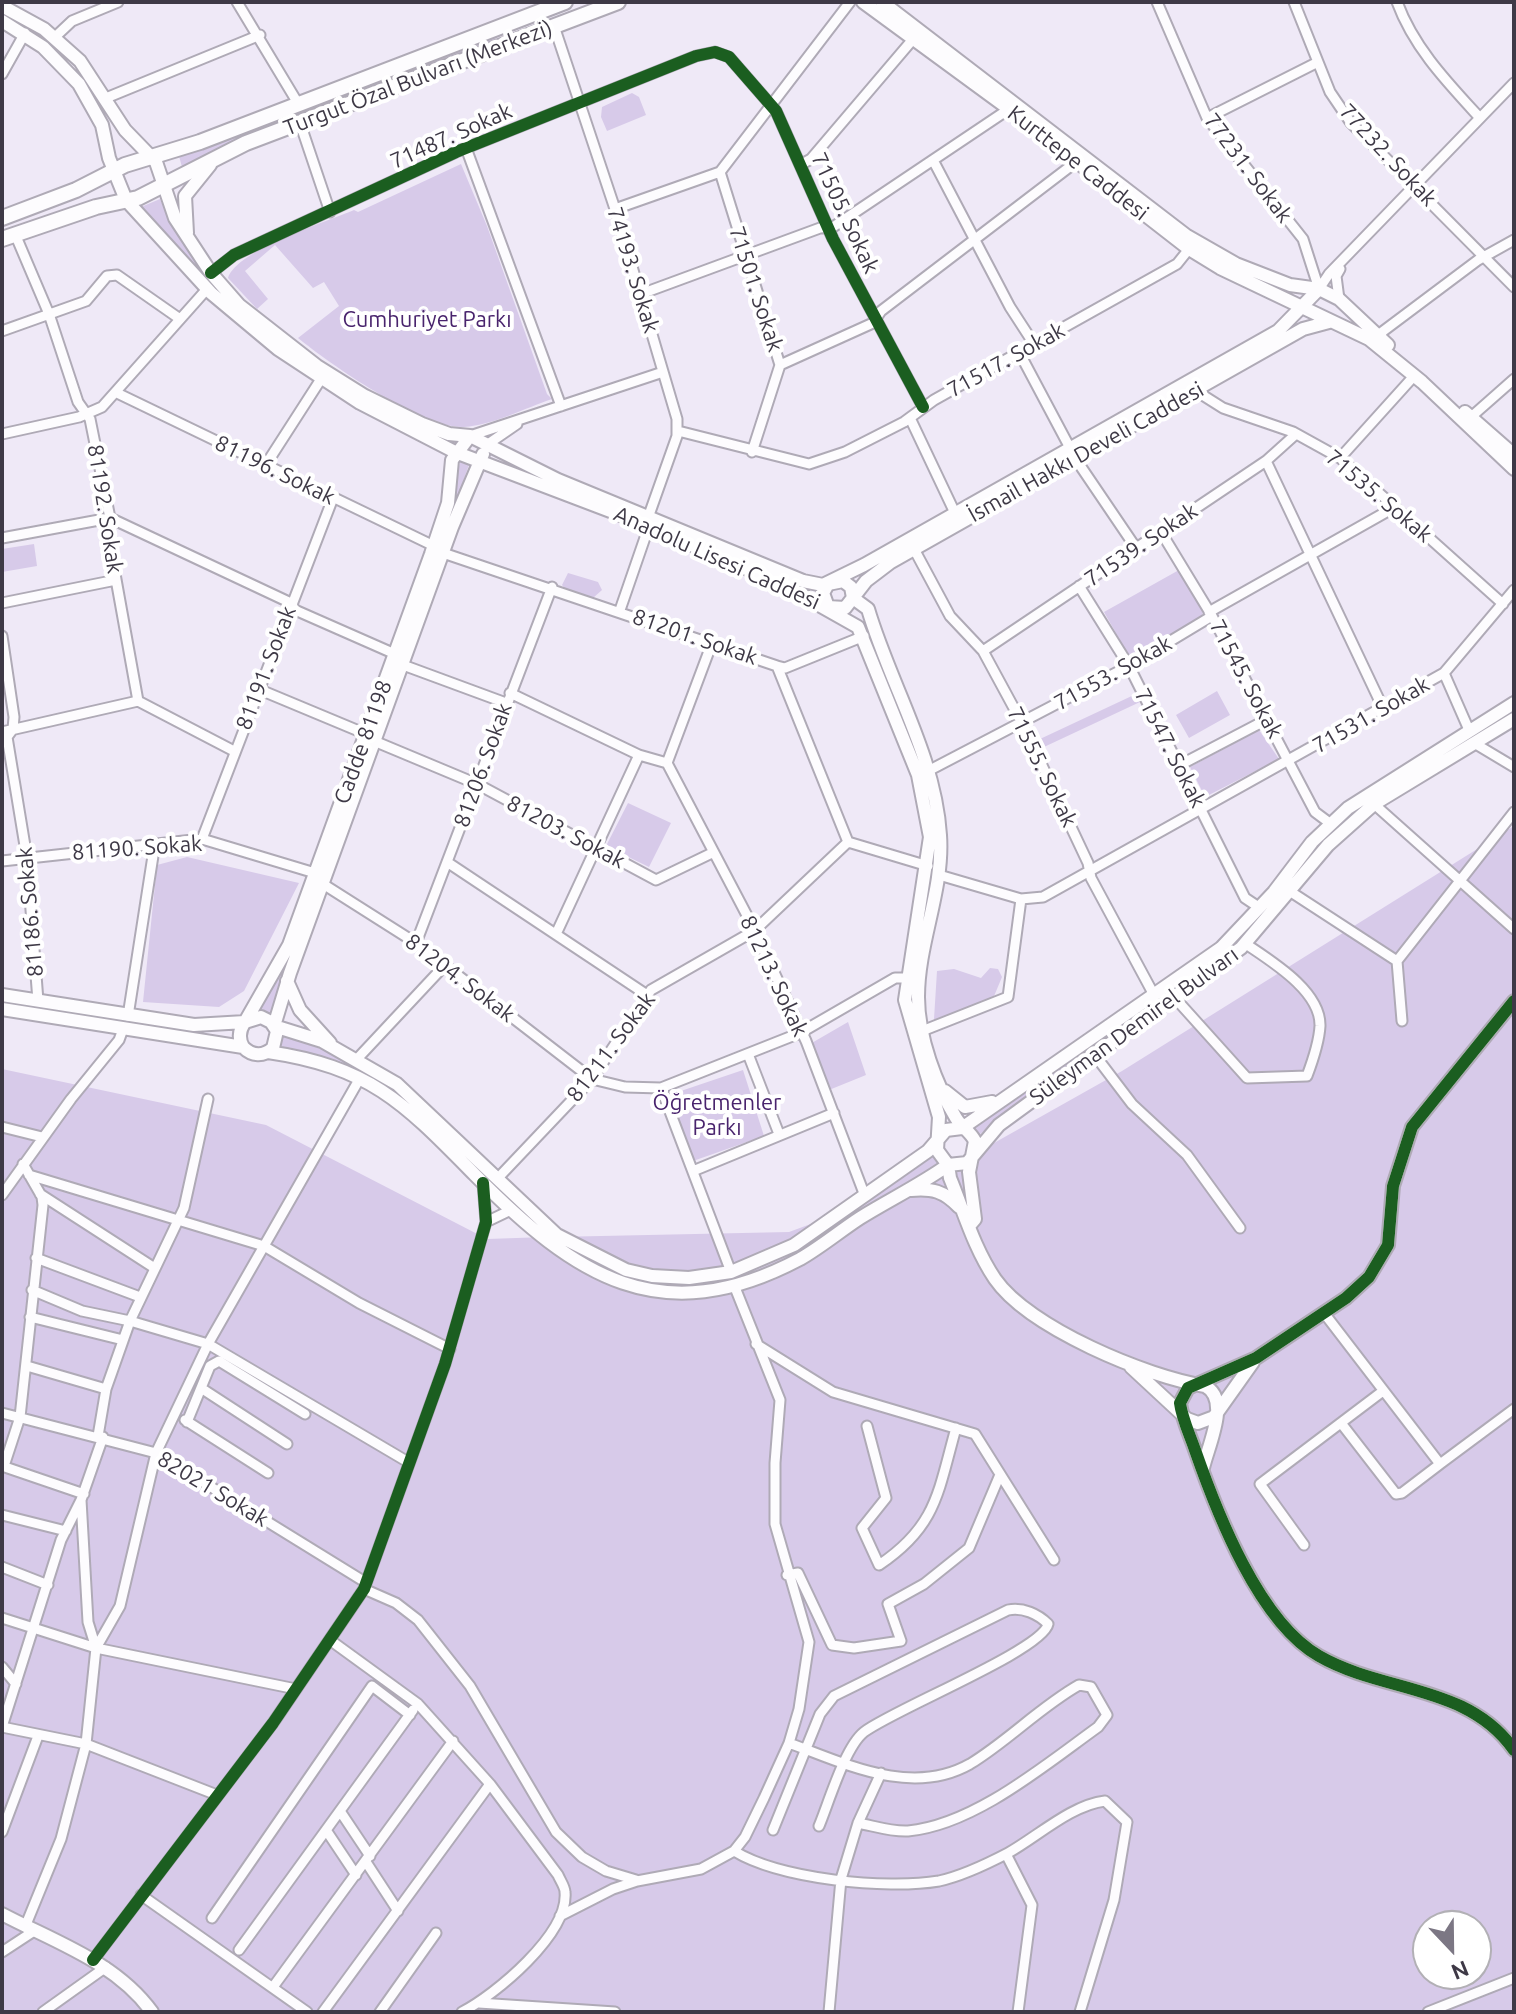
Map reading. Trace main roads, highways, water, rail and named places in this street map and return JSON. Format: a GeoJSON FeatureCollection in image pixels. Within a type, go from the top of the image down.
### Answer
{"type":"FeatureCollection","features":[{"type":"Feature","properties":{"kind":"main road","name":"Turgut Özal Bulvarı (Merkezi)"},"geometry":{"type":"LineString","coordinates":[[2,218],[76,190],[149,156],[259,120],[565,2]]}},
{"type":"Feature","properties":{"kind":"main road","name":"Turgut Özal Bulvarı (Merkezi)"},"geometry":{"type":"LineString","coordinates":[[8,236],[162,187],[219,156],[300,123],[618,2]]}},
{"type":"Feature","properties":{"kind":"main road","name":"Kurttepe Caddesi"},"geometry":{"type":"LineString","coordinates":[[863,2],[1009,109],[1189,249],[1220,268],[1329,322]]}},
{"type":"Feature","properties":{"kind":"main road","name":"Kurttepe Caddesi"},"geometry":{"type":"LineString","coordinates":[[882,2],[1187,236],[1248,269],[1290,285],[1319,289],[1339,299]]}},
{"type":"Feature","properties":{"kind":"main road"},"geometry":{"type":"LineString","coordinates":[[2,6],[55,37],[86,68],[121,123],[156,162],[162,187],[188,244],[211,273],[259,322],[351,388],[422,424],[449,434],[470,436]]}},
{"type":"Feature","properties":{"kind":"main road"},"geometry":{"type":"LineString","coordinates":[[2,21],[25,33],[59,61],[79,84],[102,125],[126,200],[207,289],[252,330],[321,379],[455,452],[470,436]]}},
{"type":"Feature","properties":{"kind":"main road"},"geometry":{"type":"LineString","coordinates":[[188,244],[185,196],[198,177],[219,156]]}},
{"type":"Feature","properties":{"kind":"main road","name":"İsmail Hakkı Develi Caddesi"},"geometry":{"type":"LineString","coordinates":[[853,598],[878,571],[1278,331],[1319,289]]}},
{"type":"Feature","properties":{"kind":"main road"},"geometry":{"type":"LineString","coordinates":[[1514,455],[1339,299],[1329,322],[1358,332],[1414,376],[1514,469]]}},
{"type":"Feature","properties":{"kind":"main road","name":"İsmail Hakkı Develi Caddesi"},"geometry":{"type":"LineString","coordinates":[[833,581],[955,513],[1200,388],[1303,329],[1329,322]]}},
{"type":"Feature","properties":{"kind":"main road","name":"Anadolu Lisesi Caddesi"},"geometry":{"type":"LineString","coordinates":[[470,436],[828,607],[843,620],[858,627],[918,775],[930,837],[914,978],[922,1031],[940,1086],[962,1128]]}},
{"type":"Feature","properties":{"kind":"main road","name":"Cadde 81198"},"geometry":{"type":"LineString","coordinates":[[274,1026],[319,879],[439,549],[488,444]]}},
{"type":"Feature","properties":{"kind":"main road","name":"Anadolu Lisesi Caddesi"},"geometry":{"type":"LineString","coordinates":[[455,452],[649,521],[803,581],[823,585],[833,581]]}},
{"type":"Feature","properties":{"kind":"main road","name":"Cadde 81198"},"geometry":{"type":"LineString","coordinates":[[439,549],[455,452]]}},
{"type":"Feature","properties":{"kind":"main road"},"geometry":{"type":"LineString","coordinates":[[833,581],[847,583],[853,598],[841,610],[828,607],[823,593],[833,581]]}},
{"type":"Feature","properties":{"kind":"main road","name":"Anadolu Lisesi Caddesi"},"geometry":{"type":"LineString","coordinates":[[853,598],[868,609],[928,771],[940,836],[939,875],[914,978],[905,1000],[939,1117],[939,1138]]}},
{"type":"Feature","properties":{"kind":"main road","name":"Süleyman Demirel Bulvarı"},"geometry":{"type":"LineString","coordinates":[[975,1154],[999,1125],[1246,944],[1328,845],[1374,804],[1514,703]]}},
{"type":"Feature","properties":{"kind":"main road","name":"Süleyman Demirel Bulvarı"},"geometry":{"type":"LineString","coordinates":[[962,1128],[1221,948],[1260,908],[1331,824],[1379,786],[1472,736],[1514,719]]}},
{"type":"Feature","properties":{"kind":"main road","name":"Cadde 81198"},"geometry":{"type":"LineString","coordinates":[[245,1022],[289,945],[319,879]]}},
{"type":"Feature","properties":{"kind":"main road"},"geometry":{"type":"LineString","coordinates":[[287,981],[300,1010],[334,1047]]}},
{"type":"Feature","properties":{"kind":"main road"},"geometry":{"type":"LineString","coordinates":[[2,995],[194,1025],[245,1022],[261,1017],[274,1026],[334,1047],[421,1103],[557,1235],[626,1270],[689,1278],[732,1278],[794,1245],[865,1196],[928,1151],[946,1130],[962,1128],[975,1141],[969,1178],[975,1219],[969,1226]]}},
{"type":"Feature","properties":{"kind":"main road"},"geometry":{"type":"LineString","coordinates":[[1514,1001],[1412,1127],[1393,1186],[1388,1245],[1380,1263],[1346,1298],[1324,1313],[1256,1358],[1188,1388],[1181,1398],[1183,1414],[1202,1471],[1250,1578],[1269,1607],[1303,1643],[1320,1657],[1444,1697],[1490,1722],[1514,1750]]}},
{"type":"Feature","properties":{"kind":"main road"},"geometry":{"type":"LineString","coordinates":[[2,1009],[243,1047],[252,1054],[268,1052],[316,1059],[360,1078],[392,1096],[417,1116],[547,1243],[579,1266],[651,1291],[690,1293],[801,1258],[948,1165],[961,1166],[975,1154]]}},
{"type":"Feature","properties":{"kind":"main road"},"geometry":{"type":"LineString","coordinates":[[243,1047],[239,1037],[245,1022]]}},
{"type":"Feature","properties":{"kind":"main road"},"geometry":{"type":"LineString","coordinates":[[268,1052],[277,1037],[274,1026]]}},
{"type":"Feature","properties":{"kind":"main road"},"geometry":{"type":"LineString","coordinates":[[940,1086],[965,1107],[978,1107],[1008,1097]]}},
{"type":"Feature","properties":{"kind":"main road"},"geometry":{"type":"LineString","coordinates":[[939,1138],[937,1150],[948,1165],[984,1260],[1010,1297],[1062,1331],[1128,1364],[1199,1385],[1215,1393],[1217,1412],[1202,1471]]}},
{"type":"Feature","properties":{"kind":"main road"},"geometry":{"type":"LineString","coordinates":[[908,1190],[932,1188],[949,1196],[964,1212]]}},
{"type":"Feature","properties":{"kind":"main road"},"geometry":{"type":"LineString","coordinates":[[1128,1364],[1192,1422],[1204,1423],[1217,1412],[1256,1358]]}},
{"type":"Feature","properties":{"kind":"main road"},"geometry":{"type":"LineString","coordinates":[[2,1914],[106,1967],[136,1990],[152,2012]]}},
{"type":"Feature","properties":{"kind":"park label","name":"Cumhuriyet Parkı"},"geometry":{"type":"Point","coordinates":[427,320]}},
{"type":"Feature","properties":{"kind":"park label","name":"Öğretmenler Parkı"},"geometry":{"type":"Point","coordinates":[717,1116]}}]}
